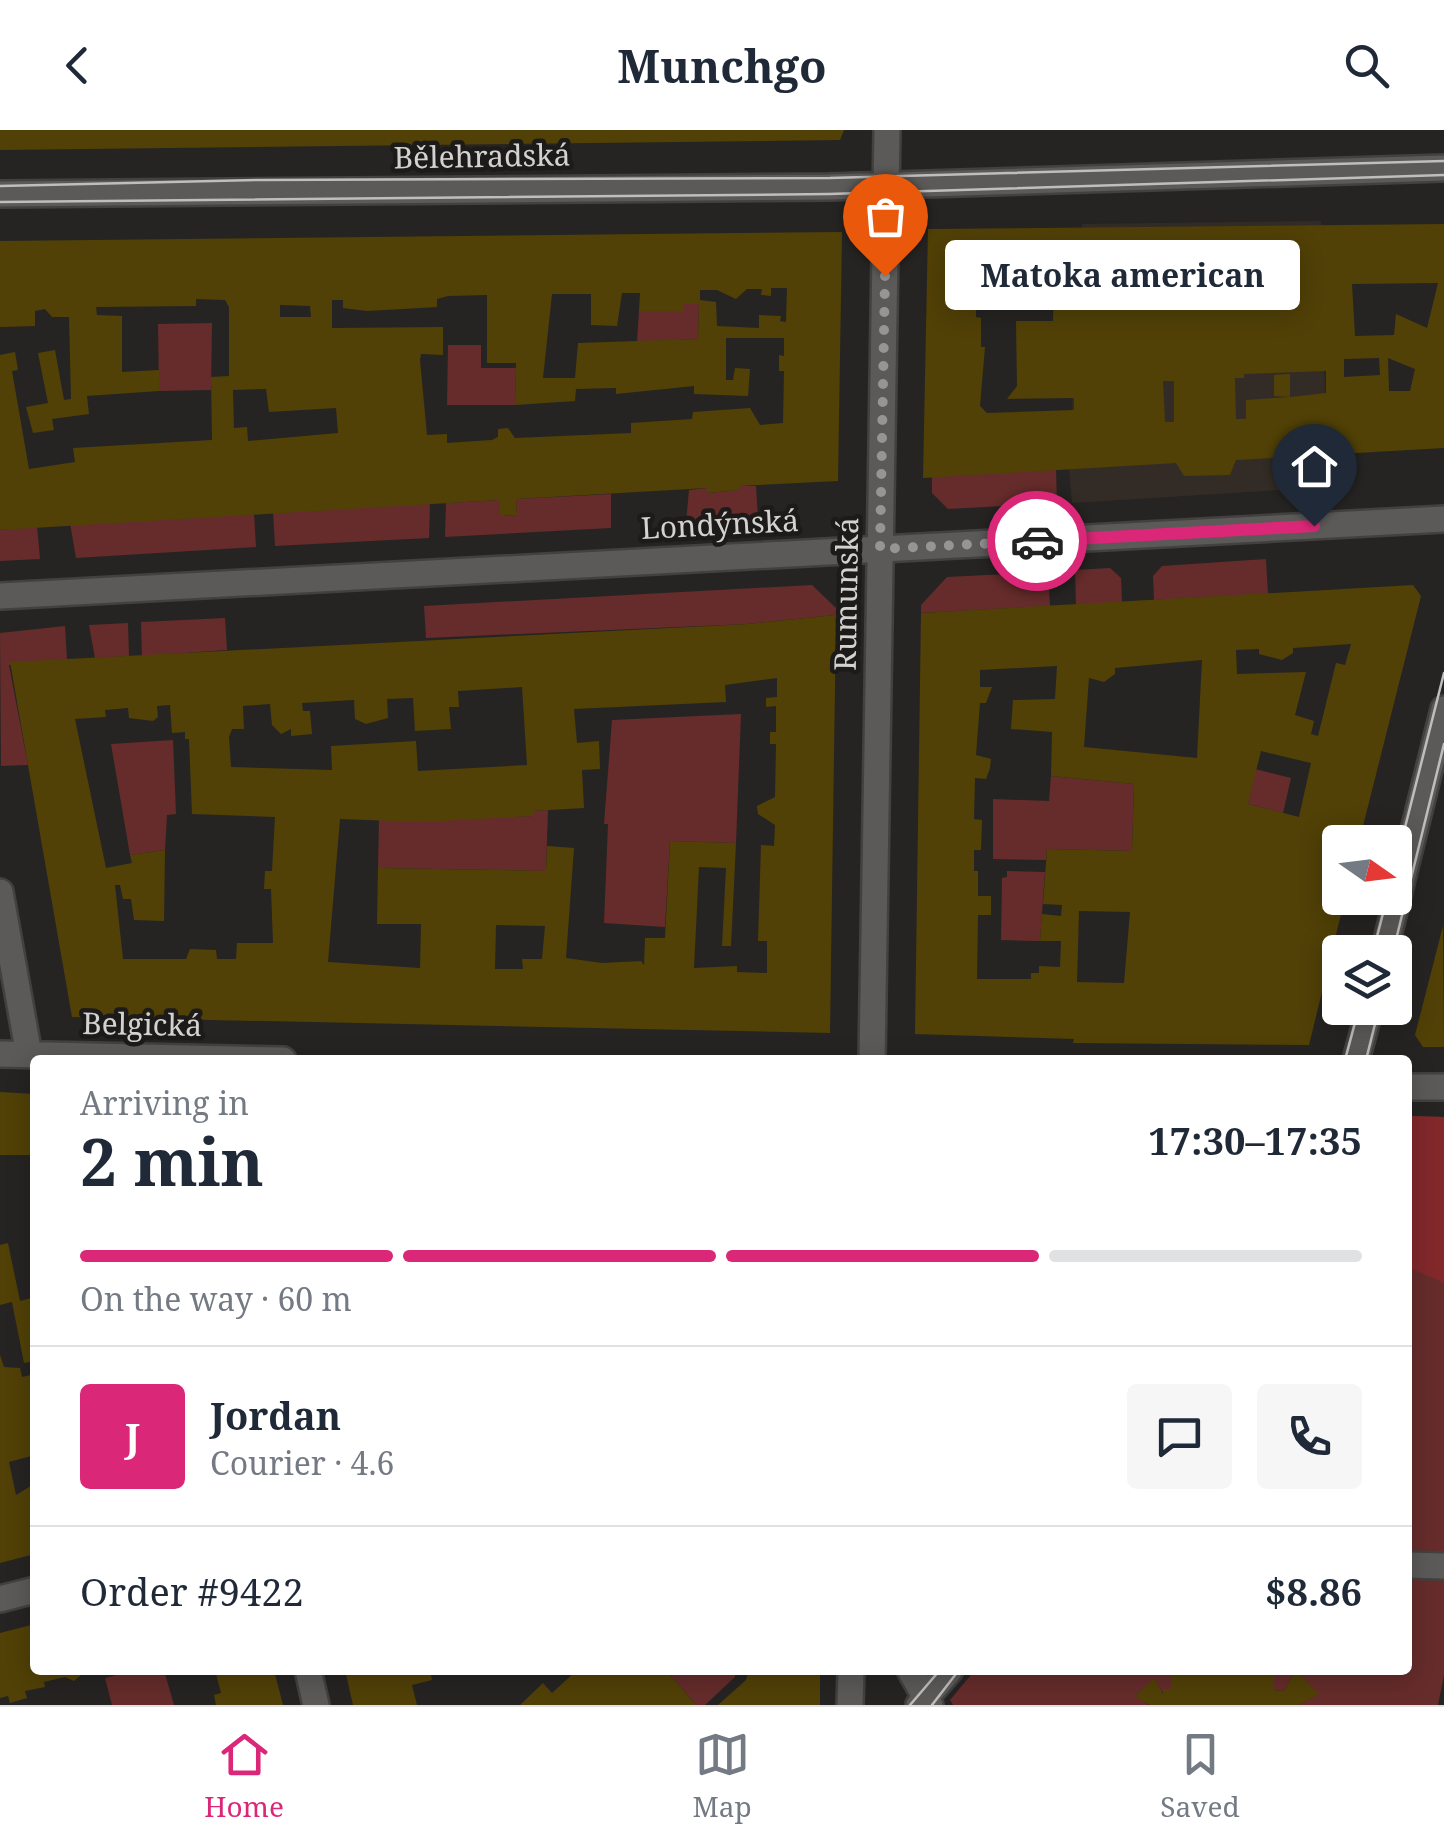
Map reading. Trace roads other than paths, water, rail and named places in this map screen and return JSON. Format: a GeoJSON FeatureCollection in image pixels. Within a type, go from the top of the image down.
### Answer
{"type":"FeatureCollection","features":[{"type":"Feature","properties":{"kind":"street","name":"Rumunská"},"geometry":{"type":"LineString","coordinates":[[872,1055],[887,130]]}},
{"type":"Feature","properties":{"kind":"street","name":"Bělehradská"},"geometry":{"type":"LineString","coordinates":[[0,194],[886,185],[1444,168]]}},
{"type":"Feature","properties":{"kind":"street","name":"Londýnská"},"geometry":{"type":"LineString","coordinates":[[0,596],[1444,519]]}},
{"type":"Feature","properties":{"kind":"street"},"geometry":{"type":"LineString","coordinates":[[1388,935],[1444,709]]}},
{"type":"Feature","properties":{"kind":"street"},"geometry":{"type":"LineString","coordinates":[[0,892],[29,1054]]}},
{"type":"Feature","properties":{"kind":"street"},"geometry":{"type":"LineString","coordinates":[[1357,1055],[1365,1025]]}},
{"type":"Feature","properties":{"kind":"street","name":"Belgická"},"geometry":{"type":"LineString","coordinates":[[0,1054],[56,1055]]}},
{"type":"Feature","properties":{"kind":"street"},"geometry":{"type":"LineString","coordinates":[[1412,1087],[1444,1087]]}},
{"type":"Feature","properties":{"kind":"street"},"geometry":{"type":"LineString","coordinates":[[1412,1566],[1444,1566]]}},
{"type":"Feature","properties":{"kind":"street"},"geometry":{"type":"LineString","coordinates":[[0,1599],[30,1591]]}},
{"type":"Feature","properties":{"kind":"street"},"geometry":{"type":"LineString","coordinates":[[309,1675],[316,1705]]}},
{"type":"Feature","properties":{"kind":"street"},"geometry":{"type":"LineString","coordinates":[[850,1705],[851,1675]]}},
{"type":"Feature","properties":{"kind":"street"},"geometry":{"type":"LineString","coordinates":[[912,1675],[925,1702],[946,1675]]}},
{"type":"Feature","properties":{"kind":"tram line"},"geometry":{"type":"LineString","coordinates":[[0,186],[257,180],[830,178],[1444,161]]}},
{"type":"Feature","properties":{"kind":"tram line"},"geometry":{"type":"LineString","coordinates":[[0,202],[829,194],[1444,175]]}},
{"type":"Feature","properties":{"kind":"tram line"},"geometry":{"type":"LineString","coordinates":[[1406,825],[1444,673]]}},
{"type":"Feature","properties":{"kind":"tram line"},"geometry":{"type":"LineString","coordinates":[[1397,935],[1444,744]]}},
{"type":"Feature","properties":{"kind":"tram line"},"geometry":{"type":"LineString","coordinates":[[1377,935],[1383,915]]}},
{"type":"Feature","properties":{"kind":"tram line"},"geometry":{"type":"LineString","coordinates":[[1346,1055],[1354,1025]]}},
{"type":"Feature","properties":{"kind":"tram line"},"geometry":{"type":"LineString","coordinates":[[1367,1055],[1375,1025]]}},
{"type":"Feature","properties":{"kind":"tram line"},"geometry":{"type":"LineString","coordinates":[[910,1705],[936,1675]]}},
{"type":"Feature","properties":{"kind":"tram line"},"geometry":{"type":"LineString","coordinates":[[932,1705],[955,1675]]}},
{"type":"Feature","properties":{"kind":"place","name":"Matoka american"},"geometry":{"type":"Point","coordinates":[885,276]}}]}
